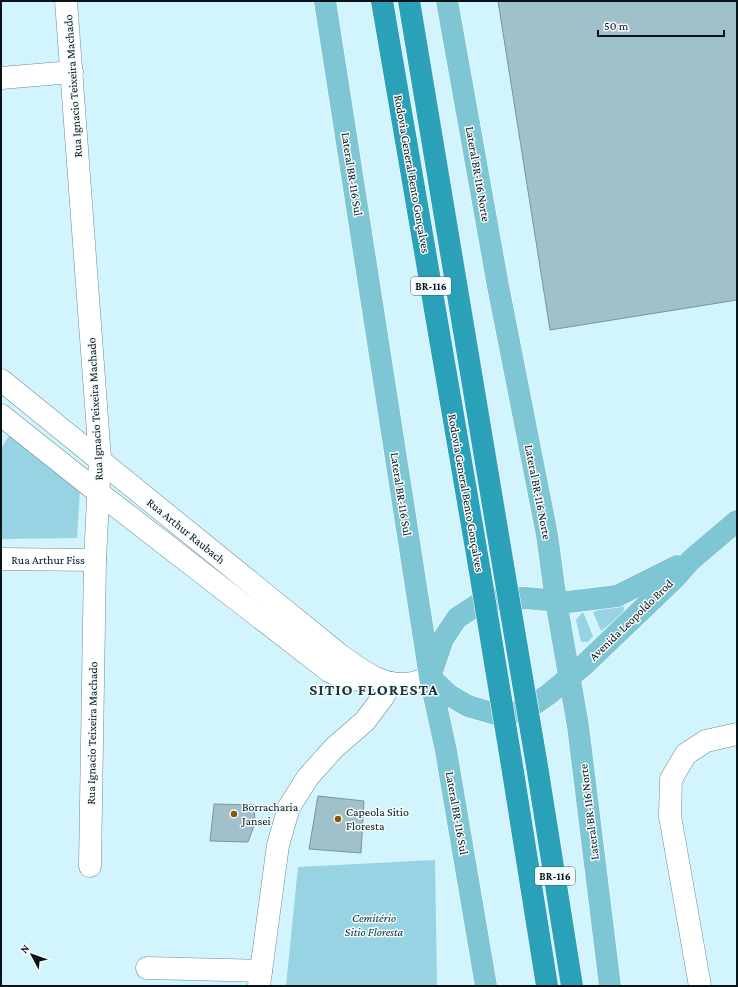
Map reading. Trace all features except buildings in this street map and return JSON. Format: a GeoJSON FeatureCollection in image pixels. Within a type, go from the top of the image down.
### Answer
{"type":"FeatureCollection","features":[{"type":"Feature","properties":{"kind":"highway","name":"Rodovia General Bento Gonçalves"},"geometry":{"type":"LineString","coordinates":[[382,1],[480,572],[546,986]]}},
{"type":"Feature","properties":{"kind":"highway","name":"Rodovia General Bento Gonçalves"},"geometry":{"type":"LineString","coordinates":[[409,1],[537,766],[572,986]]}},
{"type":"Feature","properties":{"kind":"main road","name":"Lateral BR-116 Sul"},"geometry":{"type":"LineString","coordinates":[[325,1],[430,677],[446,751],[486,986]]}},
{"type":"Feature","properties":{"kind":"main road","name":"Lateral BR-116 Norte"},"geometry":{"type":"LineString","coordinates":[[447,1],[498,286],[547,535],[556,601],[578,726],[610,986]]}},
{"type":"Feature","properties":{"kind":"main road","name":"Avenida Leopoldo Brod"},"geometry":{"type":"LineString","coordinates":[[570,677],[676,577],[691,560],[737,521]]}},
{"type":"Feature","properties":{"kind":"main road","name":"Avenida Leopoldo Brod"},"geometry":{"type":"LineString","coordinates":[[556,601],[568,602],[617,596],[691,560]]}},
{"type":"Feature","properties":{"kind":"main road"},"geometry":{"type":"LineString","coordinates":[[556,601],[526,598],[486,599],[457,618],[443,639],[430,677],[449,695],[468,706],[499,714],[526,710],[570,677]]}},
{"type":"Feature","properties":{"kind":"street","name":"Rua Ignacio Teixeira Machado"},"geometry":{"type":"LineString","coordinates":[[66,1],[100,459],[95,560],[90,866]]}},
{"type":"Feature","properties":{"kind":"street"},"geometry":{"type":"LineString","coordinates":[[1,78],[72,72]]}},
{"type":"Feature","properties":{"kind":"street","name":"Rua Arthur Raubach"},"geometry":{"type":"LineString","coordinates":[[1,380],[340,655],[383,681]]}},
{"type":"Feature","properties":{"kind":"street","name":"Rua Arthur Raubach"},"geometry":{"type":"LineString","coordinates":[[1,415],[329,671],[343,679],[357,680],[410,683],[430,677]]}},
{"type":"Feature","properties":{"kind":"street","name":"Rua Arthur Fiss"},"geometry":{"type":"LineString","coordinates":[[1,559],[95,560]]}},
{"type":"Feature","properties":{"kind":"street"},"geometry":{"type":"LineString","coordinates":[[147,968],[260,979],[278,845],[289,807],[308,777],[334,748],[365,721],[383,697],[383,681]]}},
{"type":"Feature","properties":{"kind":"street"},"geometry":{"type":"LineString","coordinates":[[700,986],[670,816],[671,779],[686,754],[706,741],[737,734]]}},
{"type":"Feature","properties":{"kind":"green space"},"geometry":{"type":"Polygon","coordinates":[[[9,436],[80,489],[77,538],[1,539],[1,448],[9,436]]]}},
{"type":"Feature","properties":{"kind":"green space"},"geometry":{"type":"Polygon","coordinates":[[[623,601],[624,613],[601,631],[593,612],[623,601]]]}},
{"type":"Feature","properties":{"kind":"green space"},"geometry":{"type":"Polygon","coordinates":[[[583,612],[593,636],[588,642],[581,642],[576,620],[583,612]]]}},
{"type":"Feature","properties":{"kind":"green space","name":"Cemitério Sitio Floresta"},"geometry":{"type":"Polygon","coordinates":[[[435,860],[437,986],[286,986],[298,867],[435,860]]]}},
{"type":"Feature","properties":{"kind":"place","name":"Borracharia Jansei"},"geometry":{"type":"Point","coordinates":[234,814]}},
{"type":"Feature","properties":{"kind":"place","name":"Capeola Sitio Floresta"},"geometry":{"type":"Point","coordinates":[338,819]}},
{"type":"Feature","properties":{"kind":"district","name":"SITIO FLORESTA"},"geometry":{"type":"Point","coordinates":[374,689]}}]}
